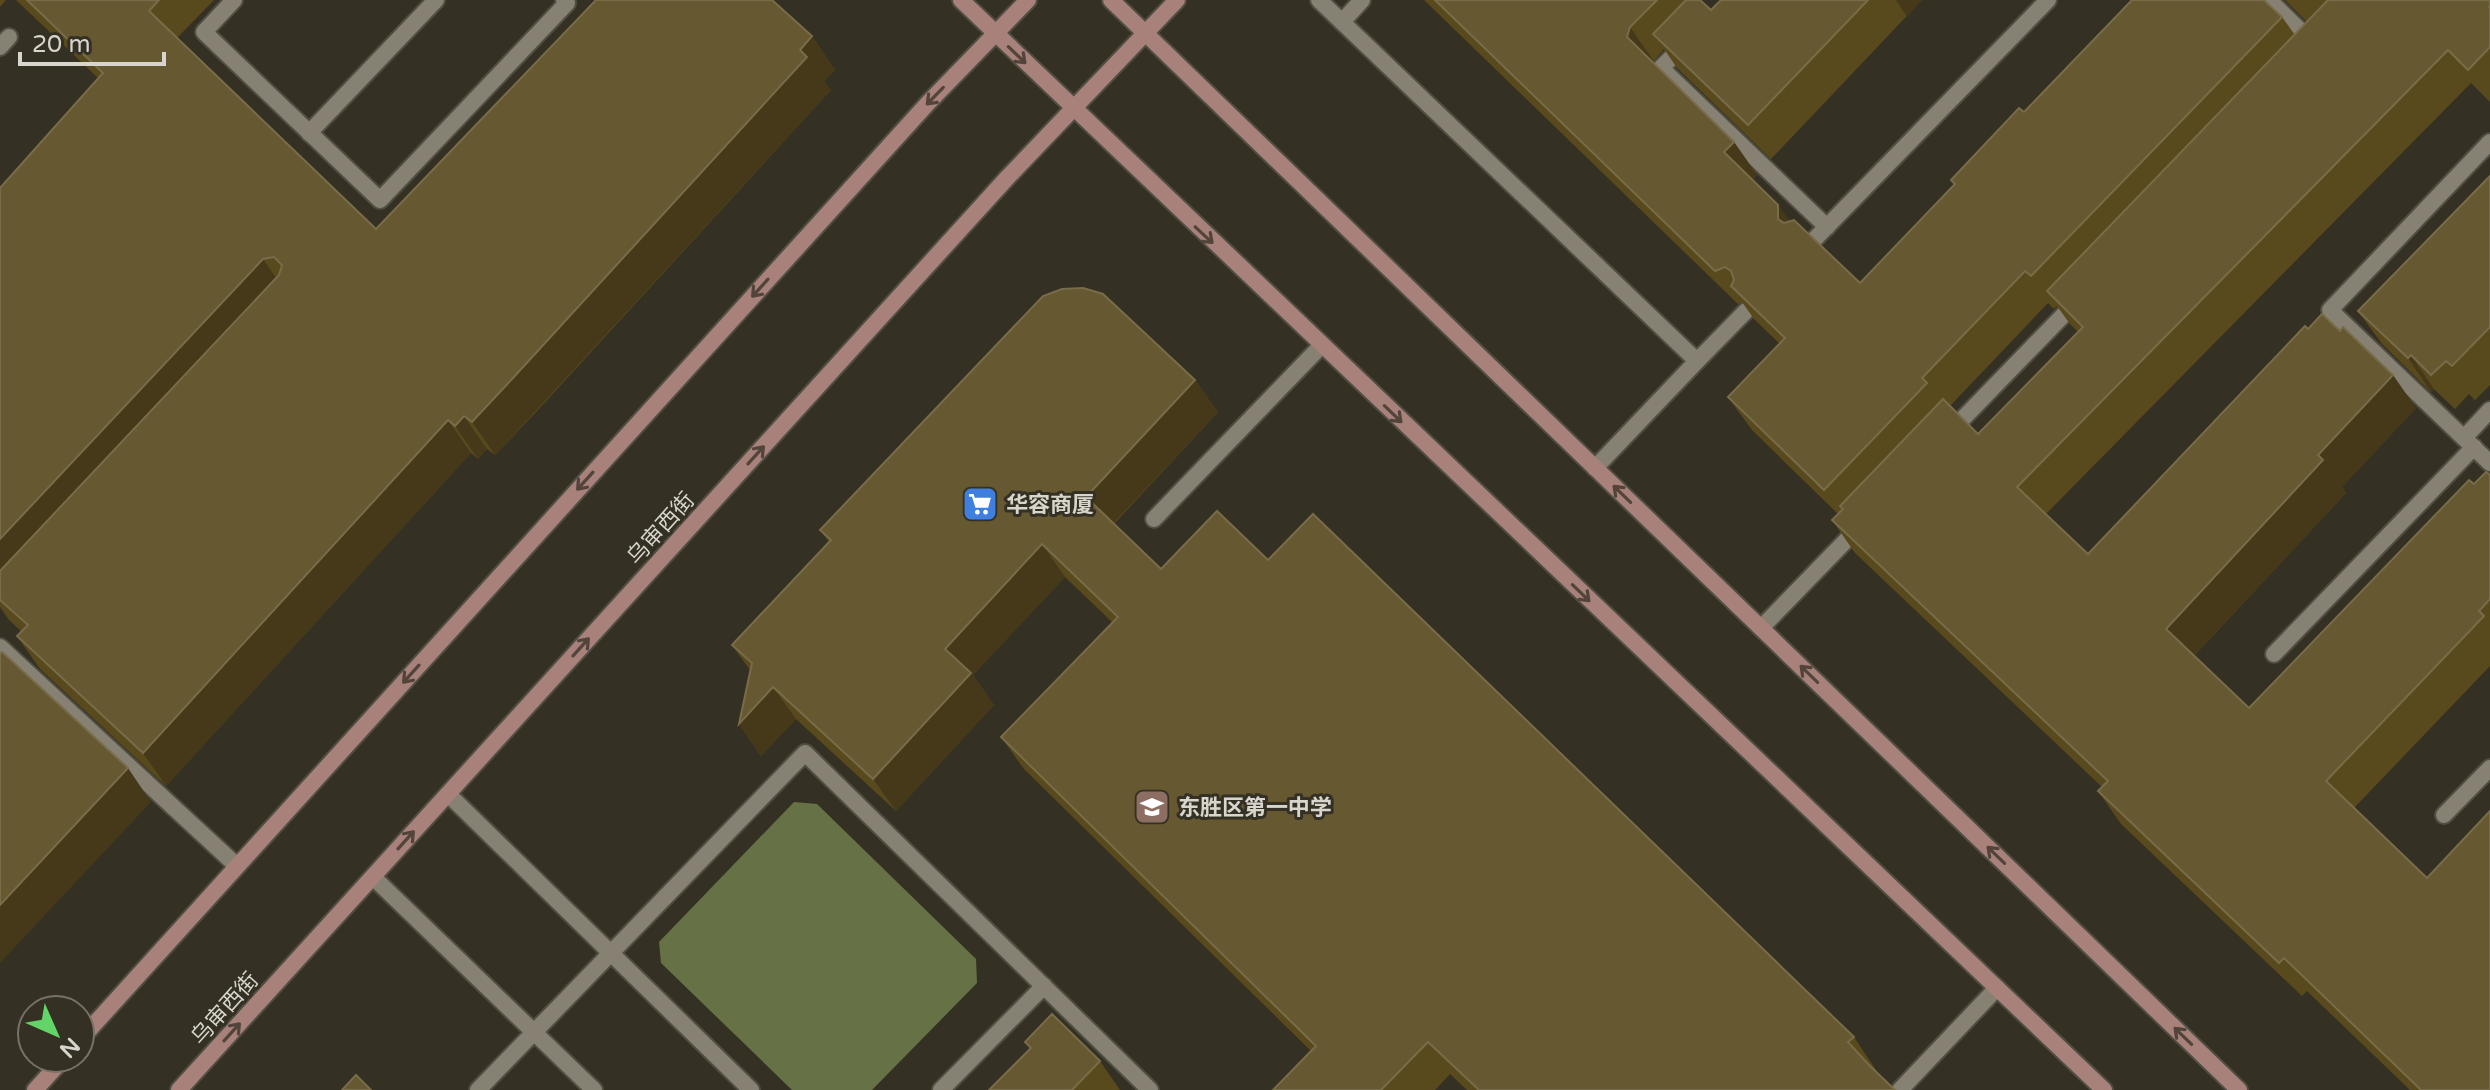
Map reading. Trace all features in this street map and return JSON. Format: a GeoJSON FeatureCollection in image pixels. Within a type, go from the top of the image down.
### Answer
{"type":"FeatureCollection","features":[{"type":"Feature","properties":{"kind":"street"},"geometry":{"type":"LineString","coordinates":[[961,0],[2104,1090]]}},
{"type":"Feature","properties":{"kind":"street"},"geometry":{"type":"LineString","coordinates":[[96,1022],[928,103],[1028,0]]}},
{"type":"Feature","properties":{"kind":"street"},"geometry":{"type":"LineString","coordinates":[[1111,0],[2239,1090]]}},
{"type":"Feature","properties":{"kind":"street","name":"乌审西街"},"geometry":{"type":"LineString","coordinates":[[179,1090],[996,190],[1177,0]]}},
{"type":"Feature","properties":{"kind":"street"},"geometry":{"type":"LineString","coordinates":[[35,1090],[50,1074]]}},
{"type":"Feature","properties":{"kind":"lane"},"geometry":{"type":"LineString","coordinates":[[234,0],[204,32],[380,200],[567,3],[564,0]]}},
{"type":"Feature","properties":{"kind":"lane"},"geometry":{"type":"LineString","coordinates":[[309,133],[436,0]]}},
{"type":"Feature","properties":{"kind":"lane"},"geometry":{"type":"LineString","coordinates":[[1319,0],[1697,361]]}},
{"type":"Feature","properties":{"kind":"lane"},"geometry":{"type":"LineString","coordinates":[[1342,22],[1362,0]]}},
{"type":"Feature","properties":{"kind":"lane"},"geometry":{"type":"LineString","coordinates":[[1809,245],[2048,0]]}},
{"type":"Feature","properties":{"kind":"lane"},"geometry":{"type":"LineString","coordinates":[[2269,0],[2319,50]]}},
{"type":"Feature","properties":{"kind":"lane"},"geometry":{"type":"LineString","coordinates":[[1694,34],[1661,68],[1827,227]]}},
{"type":"Feature","properties":{"kind":"lane"},"geometry":{"type":"LineString","coordinates":[[2490,142],[2330,310],[2340,331],[2490,463]]}},
{"type":"Feature","properties":{"kind":"lane"},"geometry":{"type":"LineString","coordinates":[[1936,447],[2090,288]]}},
{"type":"Feature","properties":{"kind":"lane"},"geometry":{"type":"LineString","coordinates":[[1595,468],[1746,311]]}},
{"type":"Feature","properties":{"kind":"lane"},"geometry":{"type":"LineString","coordinates":[[1154,519],[1321,346]]}},
{"type":"Feature","properties":{"kind":"lane"},"geometry":{"type":"LineString","coordinates":[[2274,654],[2469,442],[2490,410]]}},
{"type":"Feature","properties":{"kind":"lane"},"geometry":{"type":"LineString","coordinates":[[1761,628],[1870,515]]}},
{"type":"Feature","properties":{"kind":"lane"},"geometry":{"type":"LineString","coordinates":[[0,647],[237,866]]}},
{"type":"Feature","properties":{"kind":"lane"},"geometry":{"type":"LineString","coordinates":[[478,1090],[805,753],[1150,1090]]}},
{"type":"Feature","properties":{"kind":"lane"},"geometry":{"type":"LineString","coordinates":[[2444,815],[2490,768]]}},
{"type":"Feature","properties":{"kind":"lane"},"geometry":{"type":"LineString","coordinates":[[448,794],[751,1090]]}},
{"type":"Feature","properties":{"kind":"lane"},"geometry":{"type":"LineString","coordinates":[[373,877],[594,1090]]}},
{"type":"Feature","properties":{"kind":"lane"},"geometry":{"type":"LineString","coordinates":[[941,1090],[1044,986]]}},
{"type":"Feature","properties":{"kind":"lane"},"geometry":{"type":"LineString","coordinates":[[1900,1090],[1997,988]]}},
{"type":"Feature","properties":{"kind":"green space"},"geometry":{"type":"Polygon","coordinates":[[[794,802],[817,804],[976,959],[977,983],[872,1090],[792,1090],[661,963],[659,942],[794,802]]]}},
{"type":"Feature","properties":{"kind":"building"},"geometry":{"type":"Polygon","coordinates":[[[27,0],[159,0],[149,11],[376,229],[596,0],[772,0],[812,36],[800,50],[807,57],[472,422],[464,416],[455,426],[448,420],[143,753],[17,636],[28,625],[0,600],[0,571],[279,275],[282,265],[274,257],[263,259],[0,539],[0,188],[103,73],[27,0]]]}},
{"type":"Feature","properties":{"kind":"building"},"geometry":{"type":"Polygon","coordinates":[[[1435,0],[1657,0],[1630,27],[1627,37],[1734,142],[1724,152],[1778,205],[1778,219],[1784,223],[1794,220],[1860,283],[1955,184],[1951,180],[2019,108],[2024,112],[2132,0],[2264,0],[2282,17],[2031,276],[2025,271],[1922,378],[1927,383],[1824,490],[1728,397],[1785,338],[1731,286],[1734,280],[1731,271],[1725,267],[1715,271],[1435,0]]]}},
{"type":"Feature","properties":{"kind":"building"},"geometry":{"type":"Polygon","coordinates":[[[1686,0],[1700,0],[1711,10],[1721,0],[1868,0],[1748,125],[1653,34],[1686,0]]]}},
{"type":"Feature","properties":{"kind":"building"},"geometry":{"type":"Polygon","coordinates":[[[2328,0],[2490,0],[2490,47],[2468,70],[2448,50],[2017,487],[2088,554],[2305,326],[2308,329],[2322,314],[2340,331],[2343,327],[2393,375],[2318,455],[2323,460],[2166,629],[2249,708],[2469,480],[2474,484],[2486,472],[2490,475],[2490,599],[2479,611],[2484,616],[2326,781],[2427,878],[2490,811],[2490,1090],[2421,1090],[2284,958],[2279,963],[2098,791],[2108,781],[1832,520],[1843,509],[1840,506],[1943,399],[1978,434],[2083,327],[2047,291],[2328,0]]]}},
{"type":"Feature","properties":{"kind":"building"},"geometry":{"type":"Polygon","coordinates":[[[2490,176],[2490,327],[2452,366],[2446,361],[2431,375],[2358,311],[2490,176]]]}},
{"type":"Feature","properties":{"kind":"building"},"geometry":{"type":"Polygon","coordinates":[[[1083,288],[1103,294],[1195,380],[1086,497],[1161,569],[1217,511],[1268,560],[1313,514],[1854,1037],[1848,1042],[1895,1090],[1479,1090],[1428,1042],[1381,1090],[1273,1090],[1316,1046],[1001,737],[1118,617],[1042,544],[945,649],[971,673],[873,779],[773,687],[739,724],[752,663],[732,645],[831,540],[820,530],[1043,296],[1062,289],[1083,288]]]}},
{"type":"Feature","properties":{"kind":"building"},"geometry":{"type":"Polygon","coordinates":[[[2,652],[128,768],[0,905],[0,654],[2,652]]]}},
{"type":"Feature","properties":{"kind":"building"},"geometry":{"type":"Polygon","coordinates":[[[1052,1014],[1100,1061],[1072,1090],[989,1090],[1031,1048],[1025,1042],[1052,1014]]]}},
{"type":"Feature","properties":{"kind":"building"},"geometry":{"type":"Polygon","coordinates":[[[356,1075],[371,1090],[342,1090],[356,1075]]]}},
{"type":"Feature","properties":{"kind":"place","name":"华容商厦"},"geometry":{"type":"Point","coordinates":[980,504]}},
{"type":"Feature","properties":{"kind":"place","name":"东胜区第一中学"},"geometry":{"type":"Point","coordinates":[1152,807]}}]}
